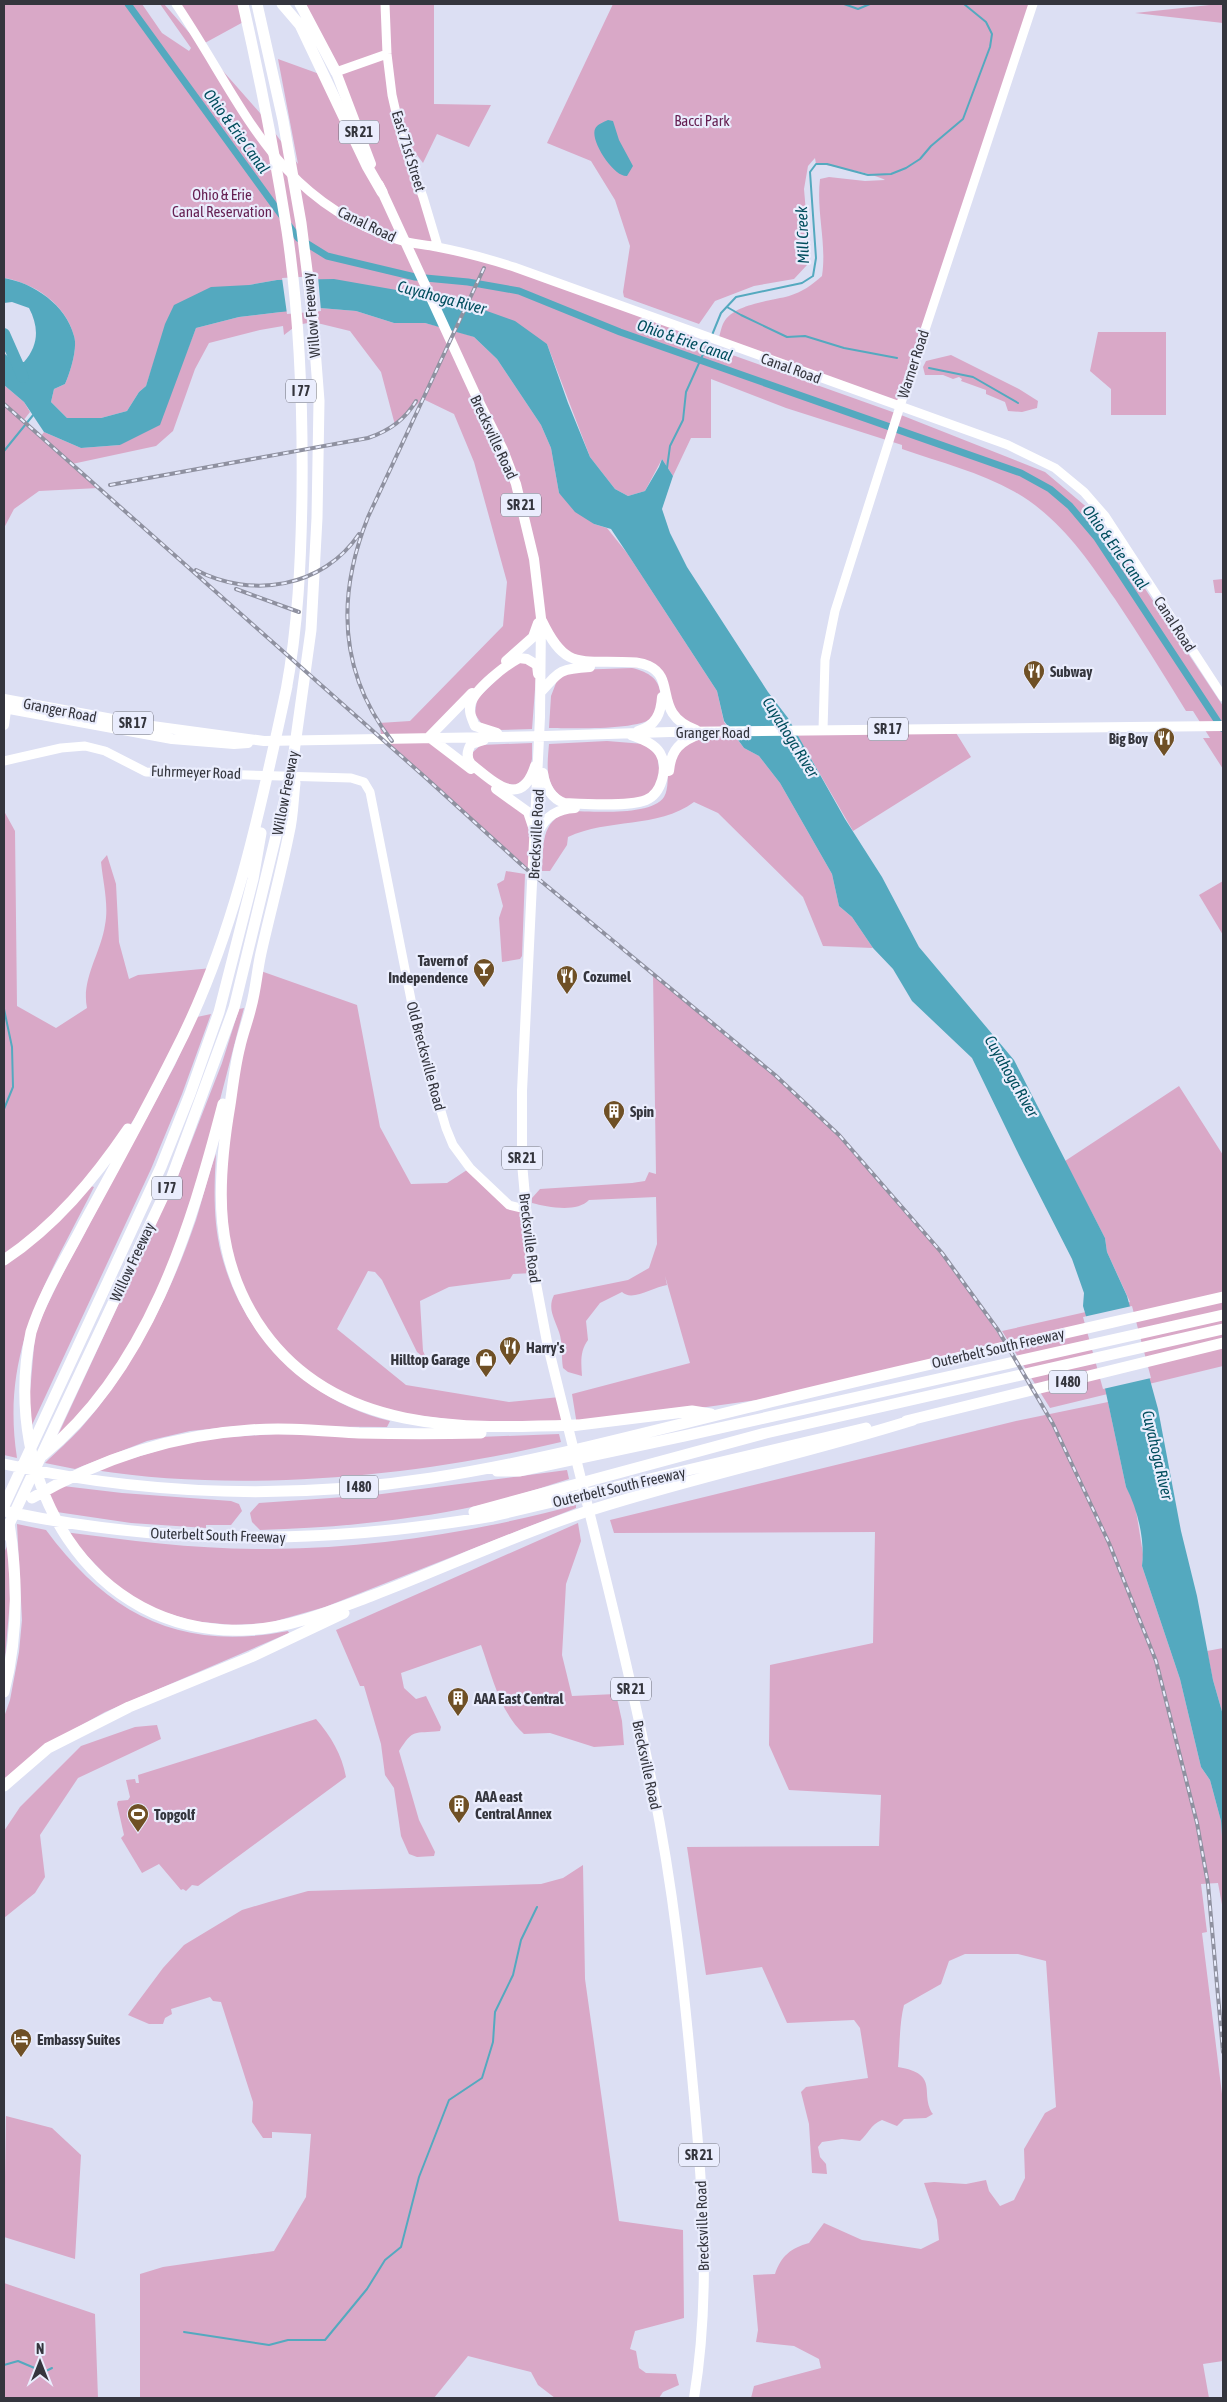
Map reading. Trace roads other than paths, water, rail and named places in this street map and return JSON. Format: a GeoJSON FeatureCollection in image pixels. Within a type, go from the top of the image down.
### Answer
{"type":"FeatureCollection","features":[{"type":"Feature","properties":{"kind":"highway","name":"Willow Freeway"},"geometry":{"type":"LineString","coordinates":[[4,1506],[161,1167],[220,1012],[253,879],[287,686],[299,579],[302,445],[301,374],[287,231],[264,98],[243,4]]}},
{"type":"Feature","properties":{"kind":"highway","name":"Willow Freeway"},"geometry":{"type":"LineString","coordinates":[[4,1534],[170,1182],[234,1008],[291,774],[310,649],[317,518],[319,400],[312,310],[305,252],[283,120],[257,4]]}},
{"type":"Feature","properties":{"kind":"highway"},"geometry":{"type":"LineString","coordinates":[[282,4],[300,25],[367,166],[382,192]]}},
{"type":"Feature","properties":{"kind":"highway"},"geometry":{"type":"LineString","coordinates":[[300,4],[336,72]]}},
{"type":"Feature","properties":{"kind":"highway"},"geometry":{"type":"LineString","coordinates":[[4,1485],[57,1444],[86,1414],[112,1381],[152,1312],[181,1244],[194,1208],[251,1006],[261,953],[290,831],[310,649]]}},
{"type":"Feature","properties":{"kind":"highway"},"geometry":{"type":"LineString","coordinates":[[287,686],[254,834],[241,881],[212,968],[191,1018],[159,1082],[45,1297],[30,1336],[20,1383],[19,1423],[24,1457],[41,1505],[67,1547],[81,1564],[108,1587],[140,1607],[165,1618],[193,1626],[228,1630],[276,1626],[330,1612],[406,1584],[583,1513],[842,1438]]}},
{"type":"Feature","properties":{"kind":"highway"},"geometry":{"type":"LineString","coordinates":[[240,1046],[221,1162],[220,1201],[222,1228],[226,1250],[236,1282],[246,1304],[271,1342],[286,1358],[316,1383],[345,1400],[370,1410],[403,1419],[446,1424],[516,1427],[577,1425]]}},
{"type":"Feature","properties":{"kind":"highway"},"geometry":{"type":"LineString","coordinates":[[4,1260],[47,1226],[80,1192],[110,1155],[159,1082]]}},
{"type":"Feature","properties":{"kind":"highway","name":"Outerbelt South Freeway"},"geometry":{"type":"LineString","coordinates":[[4,1464],[59,1475],[154,1487],[236,1492],[338,1489],[463,1473],[601,1444],[830,1388],[1223,1297]]}},
{"type":"Feature","properties":{"kind":"highway"},"geometry":{"type":"LineString","coordinates":[[463,1473],[519,1471],[833,1403],[1223,1315]]}},
{"type":"Feature","properties":{"kind":"highway"},"geometry":{"type":"LineString","coordinates":[[344,1535],[484,1510],[766,1433],[1223,1329]]}},
{"type":"Feature","properties":{"kind":"highway","name":"Outerbelt South Freeway"},"geometry":{"type":"LineString","coordinates":[[4,1511],[84,1526],[172,1535],[249,1538],[344,1535],[440,1525],[493,1516],[842,1438],[1223,1343]]}},
{"type":"Feature","properties":{"kind":"highway"},"geometry":{"type":"LineString","coordinates":[[4,1518],[59,1482],[109,1460],[176,1440],[250,1430],[445,1434],[526,1432],[692,1412],[719,1415]]}},
{"type":"Feature","properties":{"kind":"highway"},"geometry":{"type":"LineString","coordinates":[[4,1506],[12,1540],[16,1588],[12,1649],[4,1692]]}},
{"type":"Feature","properties":{"kind":"highway"},"geometry":{"type":"LineString","coordinates":[[4,1786],[48,1748],[129,1707],[251,1657],[406,1584]]}},
{"type":"Feature","properties":{"kind":"main road","name":"Brecksville Road"},"geometry":{"type":"LineString","coordinates":[[336,72],[392,216],[503,450],[516,484],[534,559],[541,618],[541,692],[536,835],[522,1106],[525,1209],[536,1288],[653,1788],[684,1992],[702,2184],[704,2254],[702,2334],[694,2398]]}},
{"type":"Feature","properties":{"kind":"main road"},"geometry":{"type":"LineString","coordinates":[[541,618],[552,642],[572,660],[640,663],[655,670],[663,680],[671,714],[679,722],[704,732]]}},
{"type":"Feature","properties":{"kind":"main road"},"geometry":{"type":"LineString","coordinates":[[536,835],[528,812],[429,737],[533,637],[541,618]]}},
{"type":"Feature","properties":{"kind":"main road"},"geometry":{"type":"LineString","coordinates":[[510,737],[475,726],[470,716],[470,704],[475,696],[509,663],[519,658],[527,659],[537,665],[541,692]]}},
{"type":"Feature","properties":{"kind":"main road"},"geometry":{"type":"LineString","coordinates":[[541,692],[559,671],[568,668],[626,666],[645,669],[657,679],[662,691],[661,708],[652,724],[629,733]]}},
{"type":"Feature","properties":{"kind":"main road"},"geometry":{"type":"LineString","coordinates":[[4,725],[5,704]]}},
{"type":"Feature","properties":{"kind":"main road","name":"Granger Road"},"geometry":{"type":"LineString","coordinates":[[5,704],[173,734],[264,741],[629,733],[1218,726]]}},
{"type":"Feature","properties":{"kind":"main road"},"geometry":{"type":"LineString","coordinates":[[536,835],[546,818],[561,810],[636,807],[656,800],[667,783],[673,751],[684,741],[704,732]]}},
{"type":"Feature","properties":{"kind":"main road"},"geometry":{"type":"LineString","coordinates":[[539,752],[545,784],[556,800],[564,803],[585,804],[646,800],[660,785],[664,763],[660,753],[651,744],[629,733]]}},
{"type":"Feature","properties":{"kind":"main road"},"geometry":{"type":"LineString","coordinates":[[510,737],[475,742],[469,747],[467,754],[471,764],[502,788],[514,789],[527,784],[539,752]]}},
{"type":"Feature","properties":{"kind":"street","name":"Canal Road"},"geometry":{"type":"LineString","coordinates":[[176,4],[203,44],[238,105],[264,145],[299,185],[366,227],[408,243],[438,247],[514,267],[689,330],[898,411],[1008,445],[1056,468],[1084,492],[1105,516],[1223,697]]}},
{"type":"Feature","properties":{"kind":"street","name":"East 71st Street"},"geometry":{"type":"LineString","coordinates":[[385,4],[387,54],[392,95],[403,143],[423,197],[438,247]]}},
{"type":"Feature","properties":{"kind":"street","name":"Warner Road"},"geometry":{"type":"LineString","coordinates":[[823,730],[825,660],[835,611],[898,411],[1033,4]]}},
{"type":"Feature","properties":{"kind":"street"},"geometry":{"type":"LineString","coordinates":[[336,72],[387,54]]}},
{"type":"Feature","properties":{"kind":"street","name":"Fuhrmeyer Road"},"geometry":{"type":"LineString","coordinates":[[4,761],[60,748],[85,746],[105,751],[146,772],[351,778],[364,782]]}},
{"type":"Feature","properties":{"kind":"street","name":"Old Brecksville Road"},"geometry":{"type":"LineString","coordinates":[[364,782],[370,792],[417,1030],[446,1128],[453,1145],[484,1183],[509,1206],[525,1209]]}},
{"type":"Feature","properties":{"kind":"water"},"geometry":{"type":"Polygon","coordinates":[[[608,120],[613,121],[619,140],[633,166],[627,176],[622,175],[610,165],[596,142],[594,135],[596,127],[608,120]]]}},
{"type":"Feature","properties":{"kind":"water"},"geometry":{"type":"Polygon","coordinates":[[[4,278],[26,285],[47,297],[56,305],[70,325],[75,341],[73,360],[65,384],[54,389],[51,402],[67,418],[101,418],[127,411],[139,392],[146,386],[165,324],[174,305],[211,287],[249,285],[277,280],[334,279],[459,301],[515,321],[547,344],[590,457],[615,489],[628,496],[645,491],[662,459],[673,476],[662,509],[670,533],[687,567],[768,692],[788,718],[845,819],[882,877],[919,947],[1014,1060],[1105,1238],[1107,1252],[1127,1296],[1158,1409],[1181,1531],[1197,1596],[1213,1680],[1223,1715],[1223,1852],[1221,1821],[1210,1780],[1201,1767],[1180,1679],[1142,1566],[1140,1525],[1126,1487],[1099,1360],[1083,1306],[1084,1293],[1072,1259],[972,1058],[912,1001],[893,969],[873,948],[852,917],[839,906],[832,874],[780,783],[759,756],[744,748],[724,721],[717,691],[611,529],[594,524],[575,512],[559,493],[551,448],[541,425],[497,359],[474,337],[425,323],[394,323],[356,311],[320,308],[239,317],[196,328],[160,425],[120,445],[81,448],[44,432],[24,402],[4,385],[4,353],[14,362],[24,362],[33,349],[36,329],[29,308],[12,302],[4,303],[4,278]]]}},
{"type":"Feature","properties":{"kind":"waterway","name":"Ohio & Erie Canal"},"geometry":{"type":"LineString","coordinates":[[128,4],[298,238],[327,256],[415,277],[468,282],[519,291],[620,332],[1021,473],[1050,489],[1070,506],[1097,538],[1222,728]]}},
{"type":"Feature","properties":{"kind":"waterway","name":"Mill Creek"},"geometry":{"type":"LineString","coordinates":[[844,4],[858,9],[870,4]]}},
{"type":"Feature","properties":{"kind":"waterway","name":"Mill Creek"},"geometry":{"type":"LineString","coordinates":[[712,335],[721,313],[736,297],[802,283],[813,276],[816,258],[810,172],[816,164],[827,164],[868,175],[891,174],[906,168],[920,159],[931,146],[963,119],[990,47],[992,34],[986,22],[964,4]]}},
{"type":"Feature","properties":{"kind":"waterway"},"geometry":{"type":"LineString","coordinates":[[727,307],[787,337],[805,336],[844,348],[897,358]]}},
{"type":"Feature","properties":{"kind":"waterway","name":"Cuyahoga River"},"geometry":{"type":"LineString","coordinates":[[4,334],[23,377]]}},
{"type":"Feature","properties":{"kind":"waterway","name":"Mill Creek"},"geometry":{"type":"LineString","coordinates":[[667,468],[670,446],[683,420],[686,392],[709,341]]}},
{"type":"Feature","properties":{"kind":"waterway"},"geometry":{"type":"LineString","coordinates":[[929,368],[973,377],[1018,403]]}},
{"type":"Feature","properties":{"kind":"waterway"},"geometry":{"type":"LineString","coordinates":[[4,451],[34,414]]}},
{"type":"Feature","properties":{"kind":"waterway"},"geometry":{"type":"LineString","coordinates":[[4,898],[4,910]]}},
{"type":"Feature","properties":{"kind":"waterway"},"geometry":{"type":"LineString","coordinates":[[4,1009],[12,1047],[13,1087],[4,1109]]}},
{"type":"Feature","properties":{"kind":"waterway"},"geometry":{"type":"LineString","coordinates":[[184,2332],[269,2345],[288,2340],[325,2340],[367,2289],[385,2260],[401,2247],[419,2177],[449,2100],[482,2078],[493,2042],[495,2012],[513,1975],[521,1940],[537,1907]]}},
{"type":"Feature","properties":{"kind":"waterway"},"geometry":{"type":"LineString","coordinates":[[4,2365],[18,2361],[44,2372],[52,2368]]}},
{"type":"Feature","properties":{"kind":"railway"},"geometry":{"type":"LineString","coordinates":[[392,741],[374,715],[361,688],[353,660],[348,632],[351,575],[368,517],[484,268]]}},
{"type":"Feature","properties":{"kind":"railway"},"geometry":{"type":"LineString","coordinates":[[110,485],[368,438],[396,424],[407,414],[416,401]]}},
{"type":"Feature","properties":{"kind":"railway"},"geometry":{"type":"LineString","coordinates":[[4,404],[524,867],[775,1075],[839,1135],[942,1253],[998,1330],[1053,1424],[1109,1543],[1156,1661],[1197,1823],[1208,1884],[1223,2052]]}},
{"type":"Feature","properties":{"kind":"railway"},"geometry":{"type":"LineString","coordinates":[[196,570],[217,579],[240,584],[262,586],[285,583],[306,577],[326,566],[344,552],[359,534]]}},
{"type":"Feature","properties":{"kind":"railway"},"geometry":{"type":"LineString","coordinates":[[236,589],[299,612]]}},
{"type":"Feature","properties":{"kind":"place","name":"Subway"},"geometry":{"type":"Point","coordinates":[1034,690]}},
{"type":"Feature","properties":{"kind":"place","name":"Big Boy"},"geometry":{"type":"Point","coordinates":[1164,757]}},
{"type":"Feature","properties":{"kind":"place","name":"Tavern of Independence"},"geometry":{"type":"Point","coordinates":[484,988]}},
{"type":"Feature","properties":{"kind":"place","name":"Cozumel"},"geometry":{"type":"Point","coordinates":[567,995]}},
{"type":"Feature","properties":{"kind":"place","name":"Spin"},"geometry":{"type":"Point","coordinates":[614,1130]}},
{"type":"Feature","properties":{"kind":"place","name":"Harry's"},"geometry":{"type":"Point","coordinates":[510,1366]}},
{"type":"Feature","properties":{"kind":"place","name":"Hilltop Garage"},"geometry":{"type":"Point","coordinates":[486,1378]}},
{"type":"Feature","properties":{"kind":"place","name":"AAA East Central"},"geometry":{"type":"Point","coordinates":[458,1717]}},
{"type":"Feature","properties":{"kind":"place","name":"AAA east Central Annex"},"geometry":{"type":"Point","coordinates":[459,1824]}},
{"type":"Feature","properties":{"kind":"place","name":"Topgolf"},"geometry":{"type":"Point","coordinates":[138,1833]}},
{"type":"Feature","properties":{"kind":"place","name":"Embassy Suites"},"geometry":{"type":"Point","coordinates":[21,2058]}},
{"type":"Feature","properties":{"kind":"park label","name":"Bacci Park"},"geometry":{"type":"Point","coordinates":[702,120]}},
{"type":"Feature","properties":{"kind":"park label","name":"Ohio & Erie Canal Reservation"},"geometry":{"type":"Point","coordinates":[222,202]}}]}
